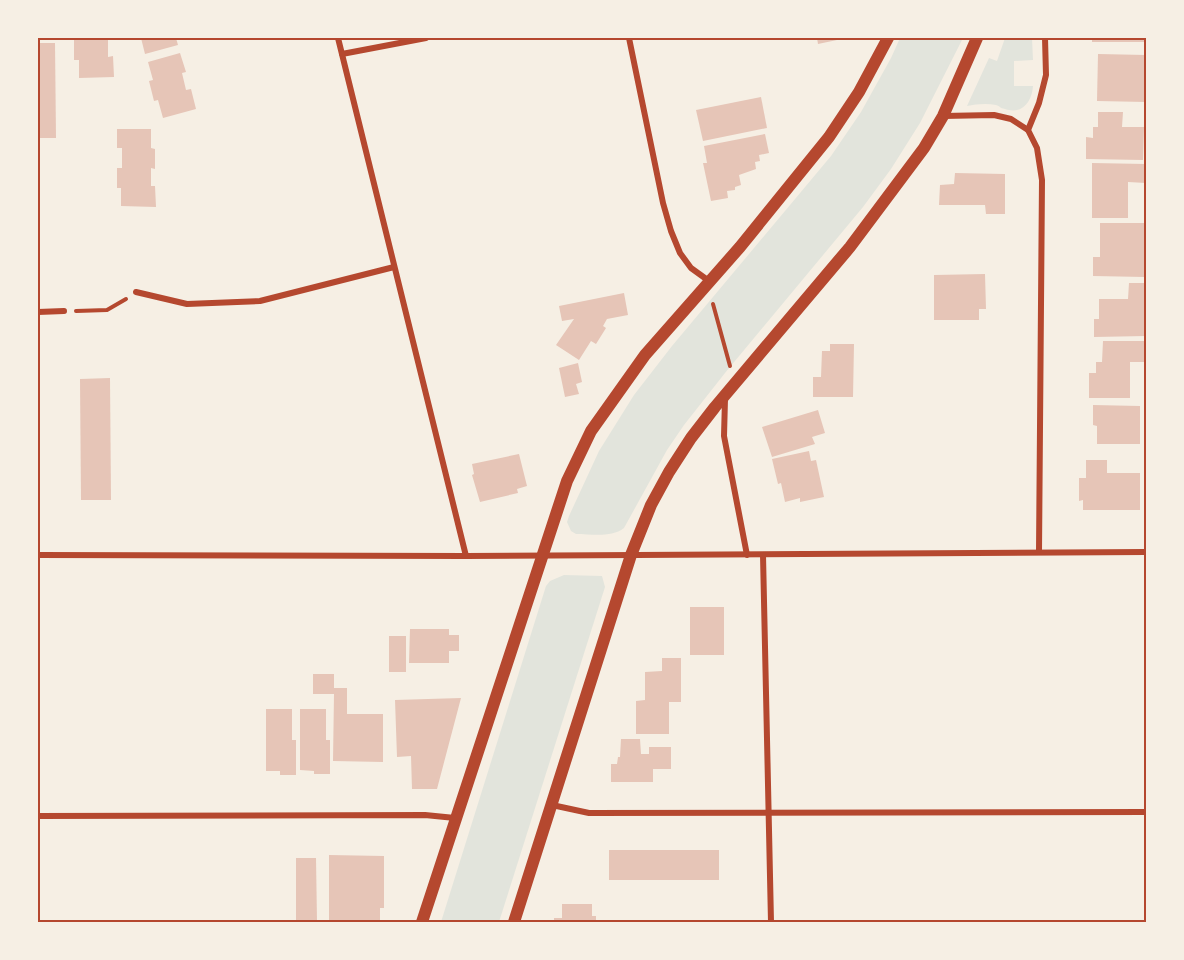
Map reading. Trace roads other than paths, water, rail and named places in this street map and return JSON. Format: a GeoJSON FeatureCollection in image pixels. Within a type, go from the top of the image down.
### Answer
{"type":"FeatureCollection","features":[{"type":"Feature","properties":{"kind":"main road"},"geometry":{"type":"LineString","coordinates":[[422,922],[567,481],[591,431],[645,355],[740,247],[829,137],[860,92],[888,38]]}},
{"type":"Feature","properties":{"kind":"main road"},"geometry":{"type":"LineString","coordinates":[[514,922],[631,555],[651,505],[691,438],[822,281],[924,148],[943,116],[977,38]]}},
{"type":"Feature","properties":{"kind":"street"},"geometry":{"type":"LineString","coordinates":[[338,38],[466,556]]}},
{"type":"Feature","properties":{"kind":"street"},"geometry":{"type":"LineString","coordinates":[[342,54],[426,38]]}},
{"type":"Feature","properties":{"kind":"street"},"geometry":{"type":"LineString","coordinates":[[629,38],[663,203],[671,231],[680,253],[705,286]]}},
{"type":"Feature","properties":{"kind":"street"},"geometry":{"type":"LineString","coordinates":[[1028,130],[1039,103],[1046,75],[1045,38]]}},
{"type":"Feature","properties":{"kind":"street"},"geometry":{"type":"LineString","coordinates":[[943,116],[994,115],[1011,119],[1028,130],[1037,148],[1042,180],[1039,552]]}},
{"type":"Feature","properties":{"kind":"street"},"geometry":{"type":"LineString","coordinates":[[136,292],[187,304],[260,301],[394,267]]}},
{"type":"Feature","properties":{"kind":"street"},"geometry":{"type":"LineString","coordinates":[[38,312],[64,311]]}},
{"type":"Feature","properties":{"kind":"street"},"geometry":{"type":"LineString","coordinates":[[726,394],[724,436],[747,555]]}},
{"type":"Feature","properties":{"kind":"street"},"geometry":{"type":"LineString","coordinates":[[38,555],[542,556],[1146,552]]}},
{"type":"Feature","properties":{"kind":"street"},"geometry":{"type":"LineString","coordinates":[[763,555],[771,922]]}},
{"type":"Feature","properties":{"kind":"street"},"geometry":{"type":"LineString","coordinates":[[551,805],[589,813],[1146,812]]}},
{"type":"Feature","properties":{"kind":"street"},"geometry":{"type":"LineString","coordinates":[[38,816],[425,815],[455,818]]}}]}
